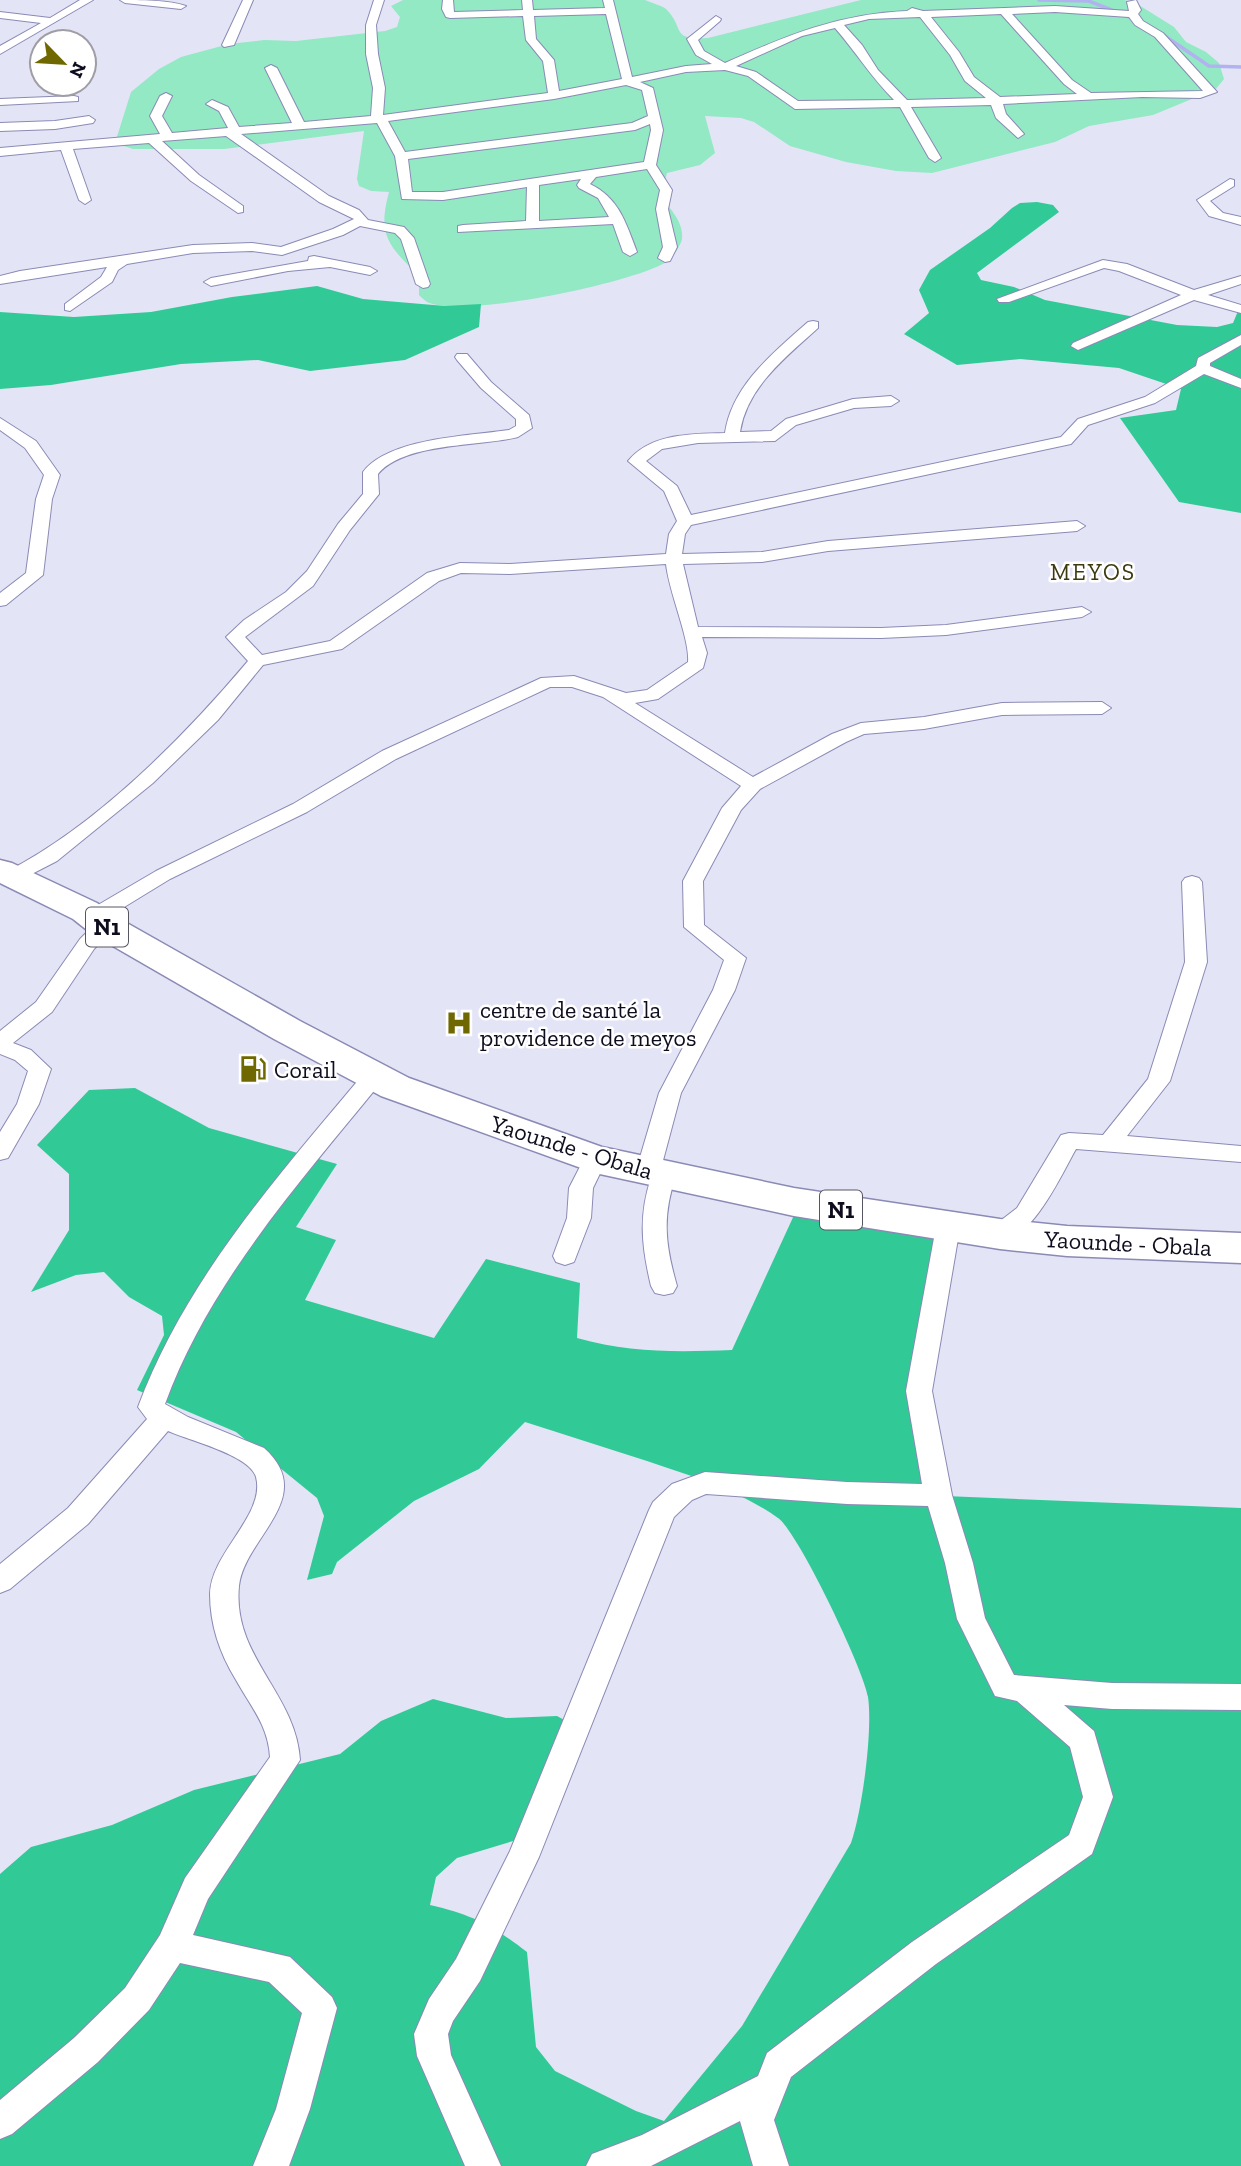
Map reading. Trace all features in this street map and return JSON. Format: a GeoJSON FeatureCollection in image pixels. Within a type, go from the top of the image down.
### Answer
{"type":"FeatureCollection","features":[{"type":"Feature","properties":{"kind":"highway","name":"Yaounde - Obala"},"geometry":{"type":"LineString","coordinates":[[8,873],[99,921],[374,1076],[423,1098],[595,1159],[794,1202],[948,1227],[1067,1241],[1241,1248]]}},
{"type":"Feature","properties":{"kind":"street"},"geometry":{"type":"LineString","coordinates":[[0,51],[88,0]]}},
{"type":"Feature","properties":{"kind":"street"},"geometry":{"type":"LineString","coordinates":[[125,0],[181,6]]}},
{"type":"Feature","properties":{"kind":"street"},"geometry":{"type":"LineString","coordinates":[[228,45],[248,0]]}},
{"type":"Feature","properties":{"kind":"street"},"geometry":{"type":"LineString","coordinates":[[379,0],[371,25],[372,54],[379,88],[379,119],[401,156],[406,196],[443,196],[650,166]]}},
{"type":"Feature","properties":{"kind":"street"},"geometry":{"type":"LineString","coordinates":[[449,0],[447,9],[450,15],[531,14],[609,6],[628,82]]}},
{"type":"Feature","properties":{"kind":"street"},"geometry":{"type":"LineString","coordinates":[[527,0],[531,14],[531,40],[548,60],[554,96]]}},
{"type":"Feature","properties":{"kind":"street"},"geometry":{"type":"LineString","coordinates":[[1130,0],[1136,10],[1132,14]]}},
{"type":"Feature","properties":{"kind":"street"},"geometry":{"type":"LineString","coordinates":[[883,4],[923,14],[955,54],[969,79],[996,100],[1000,115],[1018,134]]}},
{"type":"Feature","properties":{"kind":"street"},"geometry":{"type":"LineString","coordinates":[[0,152],[379,119],[554,96],[686,69],[725,67],[798,34],[869,16],[1055,9],[1132,14],[1139,23],[1159,35],[1211,92],[1200,95],[795,105],[752,75],[725,67],[700,53],[692,39],[716,19]]}},
{"type":"Feature","properties":{"kind":"street"},"geometry":{"type":"LineString","coordinates":[[1006,12],[1068,82],[1089,97]]}},
{"type":"Feature","properties":{"kind":"street"},"geometry":{"type":"LineString","coordinates":[[0,15],[52,21]]}},
{"type":"Feature","properties":{"kind":"street"},"geometry":{"type":"LineString","coordinates":[[838,25],[858,47],[873,72],[903,103],[935,158]]}},
{"type":"Feature","properties":{"kind":"street"},"geometry":{"type":"LineString","coordinates":[[271,68],[300,125]]}},
{"type":"Feature","properties":{"kind":"street"},"geometry":{"type":"LineString","coordinates":[[628,82],[647,88],[657,130],[650,166],[666,190],[662,209],[670,247],[665,258]]}},
{"type":"Feature","properties":{"kind":"street"},"geometry":{"type":"LineString","coordinates":[[166,96],[156,116],[168,137]]}},
{"type":"Feature","properties":{"kind":"street"},"geometry":{"type":"LineString","coordinates":[[0,102],[74,99]]}},
{"type":"Feature","properties":{"kind":"street"},"geometry":{"type":"LineString","coordinates":[[212,104],[224,109],[232,131],[325,200],[361,216],[358,222]]}},
{"type":"Feature","properties":{"kind":"street"},"geometry":{"type":"LineString","coordinates":[[401,156],[635,126],[654,117]]}},
{"type":"Feature","properties":{"kind":"street"},"geometry":{"type":"LineString","coordinates":[[0,127],[55,125],[89,120]]}},
{"type":"Feature","properties":{"kind":"street"},"geometry":{"type":"LineString","coordinates":[[152,139],[195,178],[238,209]]}},
{"type":"Feature","properties":{"kind":"street"},"geometry":{"type":"LineString","coordinates":[[66,148],[85,200]]}},
{"type":"Feature","properties":{"kind":"street"},"geometry":{"type":"LineString","coordinates":[[590,176],[583,185],[603,195],[618,220],[630,251]]}},
{"type":"Feature","properties":{"kind":"street"},"geometry":{"type":"LineString","coordinates":[[532,225],[533,182]]}},
{"type":"Feature","properties":{"kind":"street"},"geometry":{"type":"LineString","coordinates":[[1230,183],[1203,200],[1206,207],[1223,219],[1241,221]]}},
{"type":"Feature","properties":{"kind":"street"},"geometry":{"type":"LineString","coordinates":[[463,229],[618,220]]}},
{"type":"Feature","properties":{"kind":"street"},"geometry":{"type":"LineString","coordinates":[[0,280],[193,249],[289,249],[358,222],[398,230],[407,238],[423,284]]}},
{"type":"Feature","properties":{"kind":"street"},"geometry":{"type":"LineString","coordinates":[[289,249],[327,264],[370,271]]}},
{"type":"Feature","properties":{"kind":"street"},"geometry":{"type":"LineString","coordinates":[[70,307],[107,279],[113,268],[122,261]]}},
{"type":"Feature","properties":{"kind":"street"},"geometry":{"type":"LineString","coordinates":[[211,282],[288,267],[327,264]]}},
{"type":"Feature","properties":{"kind":"street"},"geometry":{"type":"LineString","coordinates":[[1004,299],[1103,264],[1122,267],[1193,295],[1241,309]]}},
{"type":"Feature","properties":{"kind":"street"},"geometry":{"type":"LineString","coordinates":[[1078,346],[1193,295],[1241,280]]}},
{"type":"Feature","properties":{"kind":"street"},"geometry":{"type":"LineString","coordinates":[[732,437],[732,418],[758,379],[813,325]]}},
{"type":"Feature","properties":{"kind":"street"},"geometry":{"type":"LineString","coordinates":[[1203,368],[1203,361],[1241,339]]}},
{"type":"Feature","properties":{"kind":"street"},"geometry":{"type":"LineString","coordinates":[[257,661],[251,651],[234,637],[246,624],[271,611],[300,589],[319,567],[346,525],[372,494],[372,469],[401,453],[418,448],[501,436],[524,428],[524,418],[486,385],[462,357]]}},
{"type":"Feature","properties":{"kind":"street"},"geometry":{"type":"LineString","coordinates":[[1203,368],[1241,384]]}},
{"type":"Feature","properties":{"kind":"street"},"geometry":{"type":"LineString","coordinates":[[610,696],[625,699],[652,695],[697,664],[698,653],[673,559],[677,529],[685,521],[1066,441],[1083,422],[1101,419],[1150,400],[1203,368]]}},
{"type":"Feature","properties":{"kind":"street"},"geometry":{"type":"LineString","coordinates":[[685,521],[671,489],[636,461],[657,445],[698,438],[775,436],[791,422],[853,404],[891,401]]}},
{"type":"Feature","properties":{"kind":"street"},"geometry":{"type":"LineString","coordinates":[[0,424],[23,436],[35,447],[52,475],[44,499],[34,575],[0,601]]}},
{"type":"Feature","properties":{"kind":"street"},"geometry":{"type":"LineString","coordinates":[[8,873],[50,857],[146,779],[211,716],[257,661],[336,645],[433,577],[460,568],[510,569],[673,559],[762,557],[828,547],[1077,526]]}},
{"type":"Feature","properties":{"kind":"street"},"geometry":{"type":"LineString","coordinates":[[692,632],[881,633],[946,630],[1082,612]]}},
{"type":"Feature","properties":{"kind":"street"},"geometry":{"type":"LineString","coordinates":[[0,1152],[28,1104],[40,1069],[23,1055],[0,1044],[44,1007],[87,944],[99,921],[163,875],[300,808],[388,755],[481,715],[547,682],[574,681],[610,696],[752,785]]}},
{"type":"Feature","properties":{"kind":"street"},"geometry":{"type":"LineString","coordinates":[[664,1286],[651,1233],[656,1173],[670,1093],[724,990],[735,958],[694,927],[693,881],[732,808],[752,785],[861,729],[924,723],[1002,709],[1102,708]]}},
{"type":"Feature","properties":{"kind":"street"},"geometry":{"type":"LineString","coordinates":[[1109,1143],[1159,1081],[1196,962],[1192,882]]}},
{"type":"Feature","properties":{"kind":"street"},"geometry":{"type":"LineString","coordinates":[[0,2122],[86,2050],[137,1999],[172,1946],[196,1889],[285,1760],[285,1740],[278,1718],[237,1655],[226,1615],[225,1581],[263,1513],[272,1485],[264,1464],[251,1453],[184,1430],[163,1419],[151,1407],[156,1387],[216,1279],[254,1222],[374,1076]]}},
{"type":"Feature","properties":{"kind":"street"},"geometry":{"type":"LineString","coordinates":[[1000,1234],[1027,1213],[1069,1141],[1241,1154]]}},
{"type":"Feature","properties":{"kind":"street"},"geometry":{"type":"LineString","coordinates":[[565,1256],[579,1218],[580,1188],[595,1159]]}},
{"type":"Feature","properties":{"kind":"street"},"geometry":{"type":"LineString","coordinates":[[948,1227],[919,1391],[938,1495],[959,1563],[971,1619],[1005,1687],[1112,1696],[1241,1697]]}},
{"type":"Feature","properties":{"kind":"street"},"geometry":{"type":"LineString","coordinates":[[0,1581],[78,1516],[163,1419]]}},
{"type":"Feature","properties":{"kind":"street"},"geometry":{"type":"LineString","coordinates":[[484,2166],[434,2056],[431,2034],[441,2010],[474,1958],[523,1857],[663,1510],[682,1492],[705,1483],[847,1493],[938,1495]]}},
{"type":"Feature","properties":{"kind":"street"},"geometry":{"type":"LineString","coordinates":[[771,2166],[757,2120],[779,2065],[924,1953],[1081,1844],[1098,1797],[1083,1740],[1024,1689]]}},
{"type":"Feature","properties":{"kind":"street"},"geometry":{"type":"LineString","coordinates":[[172,1946],[278,1968],[320,2008],[293,2109],[271,2166]]}},
{"type":"Feature","properties":{"kind":"street"},"geometry":{"type":"LineString","coordinates":[[604,2166],[650,2149],[770,2088]]}},
{"type":"Feature","properties":{"kind":"green space"},"geometry":{"type":"Polygon","coordinates":[[[403,0],[645,0],[666,9],[683,35],[708,38],[861,0],[1124,0],[1134,2],[1174,27],[1186,42],[1206,52],[1219,63],[1224,79],[1216,89],[1153,115],[1089,126],[1055,142],[932,173],[896,171],[846,162],[790,146],[754,122],[741,118],[705,116],[715,153],[700,165],[667,173],[661,196],[676,216],[682,233],[680,244],[668,261],[650,270],[586,288],[474,306],[446,306],[427,302],[419,295],[419,276],[393,248],[385,230],[384,219],[389,192],[371,191],[359,186],[357,179],[364,131],[224,149],[133,149],[115,143],[131,92],[159,69],[181,57],[229,44],[264,40],[296,41],[385,31],[397,27],[400,17],[391,6],[403,0]]]}},
{"type":"Feature","properties":{"kind":"green space"},"geometry":{"type":"Polygon","coordinates":[[[1020,203],[1053,205],[1059,212],[977,273],[981,280],[1014,287],[1045,300],[1177,325],[1217,327],[1233,323],[1238,311],[1241,313],[1241,513],[1179,502],[1120,418],[1176,410],[1181,389],[1119,368],[1020,359],[957,365],[904,334],[929,313],[919,290],[930,270],[990,228],[1012,208],[1020,203]]]}},
{"type":"Feature","properties":{"kind":"green space"},"geometry":{"type":"Polygon","coordinates":[[[317,286],[363,299],[445,306],[481,304],[479,327],[405,360],[310,371],[258,360],[181,364],[51,385],[0,389],[0,312],[74,317],[151,312],[232,297],[317,286]]]}},
{"type":"Feature","properties":{"kind":"green space"},"geometry":{"type":"Polygon","coordinates":[[[135,1088],[209,1128],[337,1164],[296,1227],[336,1240],[305,1300],[434,1338],[486,1259],[580,1283],[577,1338],[635,1349],[732,1350],[801,1200],[939,1226],[919,1391],[945,1496],[1241,1508],[1241,2166],[0,2166],[0,1874],[31,1847],[112,1825],[194,1790],[340,1754],[381,1721],[433,1699],[506,1718],[557,1716],[579,1728],[533,1820],[513,1841],[457,1858],[436,1877],[430,1905],[482,1922],[527,1952],[536,2047],[555,2071],[636,2111],[664,2121],[742,2026],[851,1843],[866,1771],[869,1711],[864,1682],[829,1603],[800,1548],[778,1518],[763,1508],[681,1472],[525,1422],[479,1469],[414,1501],[337,1562],[332,1574],[307,1580],[324,1516],[317,1498],[236,1432],[137,1390],[164,1335],[162,1316],[129,1297],[104,1272],[76,1275],[31,1292],[69,1230],[69,1174],[37,1145],[89,1090],[135,1088]]]}},
{"type":"Feature","properties":{"kind":"waterway"},"geometry":{"type":"LineString","coordinates":[[1039,0],[1089,1],[1137,20]]}},
{"type":"Feature","properties":{"kind":"waterway"},"geometry":{"type":"LineString","coordinates":[[1162,34],[1209,66],[1241,67]]}},
{"type":"Feature","properties":{"kind":"place","name":"centre de santé la providence de meyos"},"geometry":{"type":"Point","coordinates":[459,1023]}},
{"type":"Feature","properties":{"kind":"place","name":"Corail"},"geometry":{"type":"Point","coordinates":[253,1069]}},
{"type":"Feature","properties":{"kind":"district","name":"MEYOS"},"geometry":{"type":"Point","coordinates":[1093,572]}}]}
